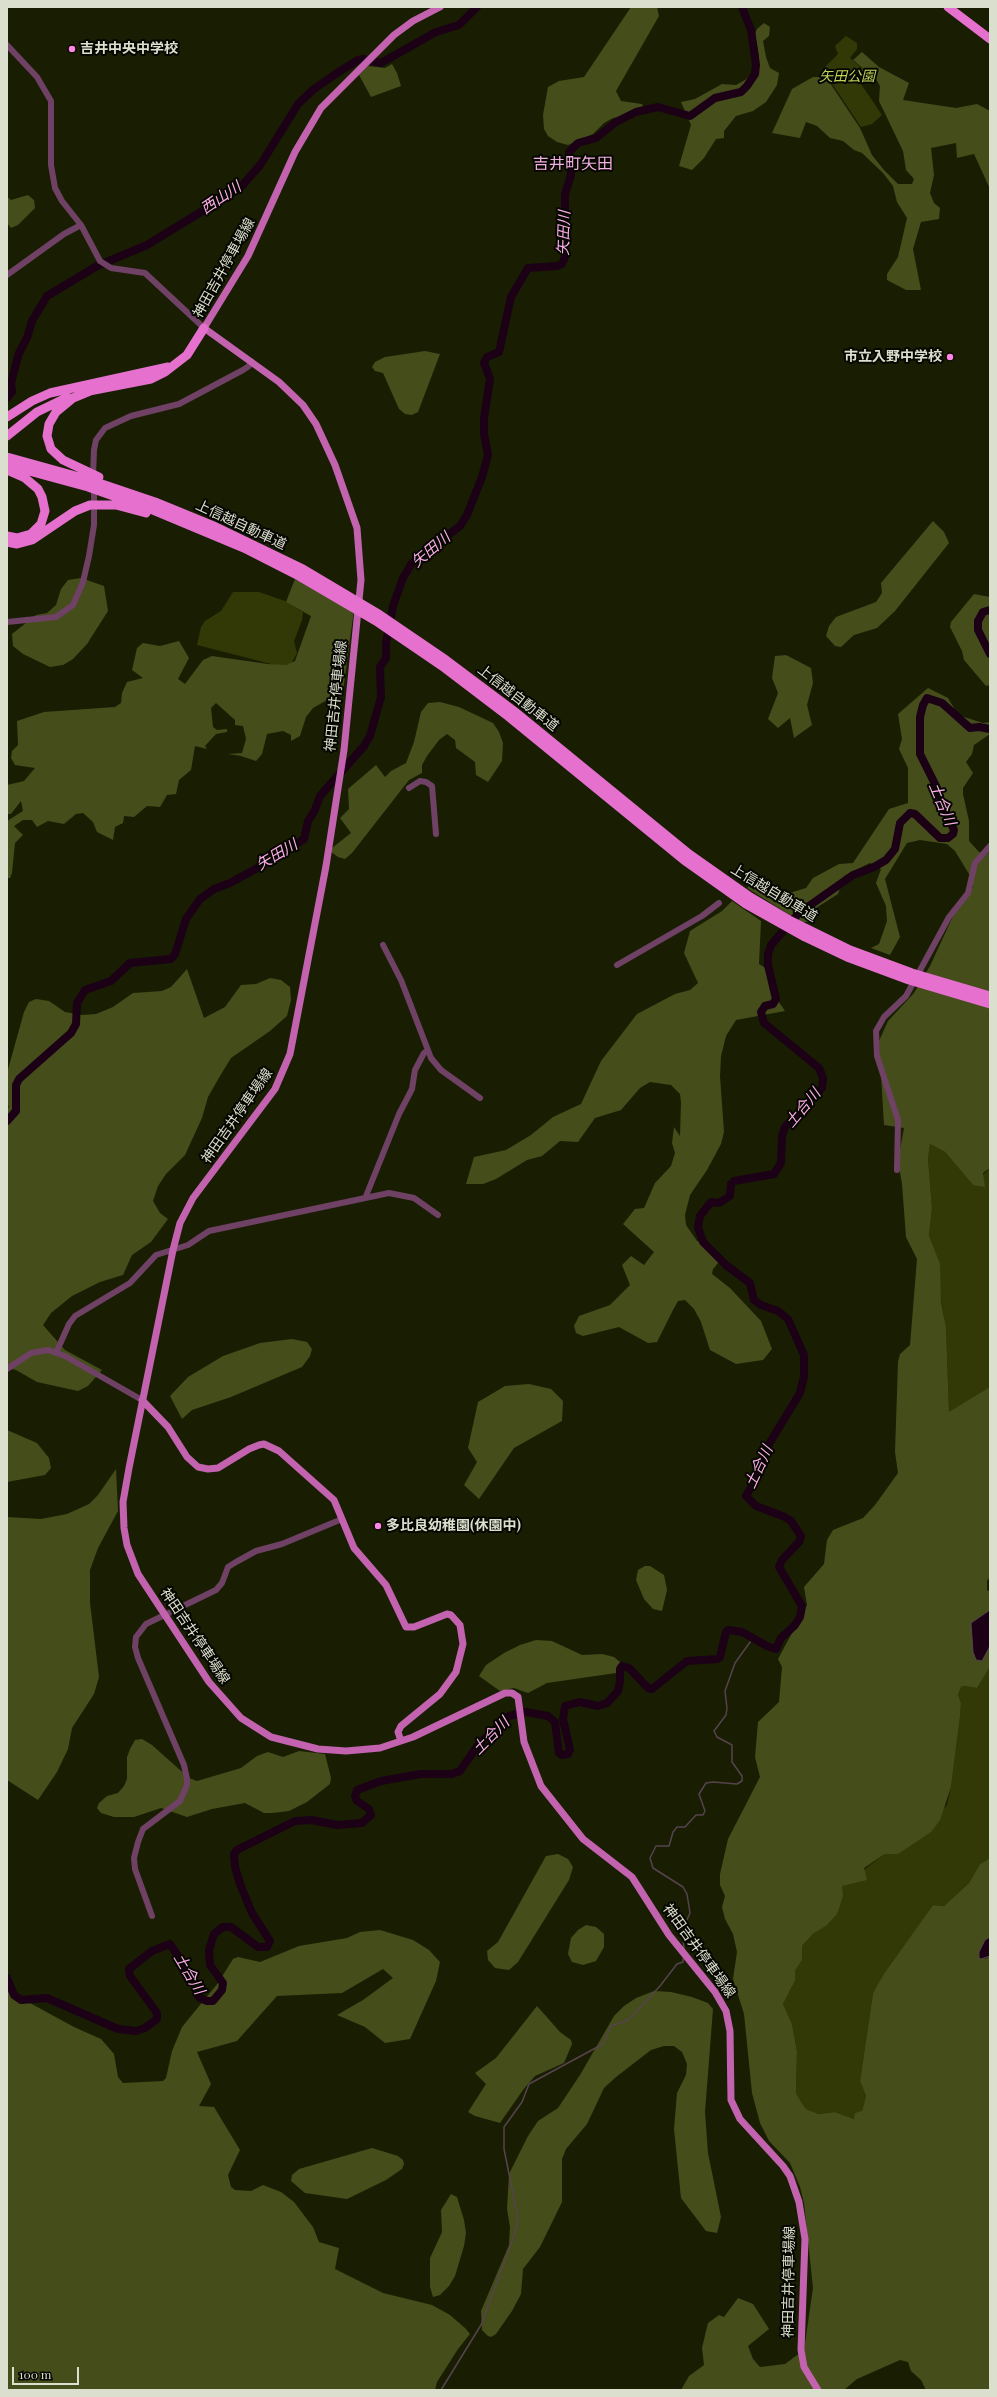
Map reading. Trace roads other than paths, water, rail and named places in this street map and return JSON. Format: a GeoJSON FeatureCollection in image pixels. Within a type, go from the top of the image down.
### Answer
{"type":"FeatureCollection","features":[{"type":"Feature","properties":{"kind":"highway"},"geometry":{"type":"LineString","coordinates":[[948,7],[990,38]]}},
{"type":"Feature","properties":{"kind":"highway"},"geometry":{"type":"LineString","coordinates":[[7,436],[27,419],[47,406],[90,391],[151,379],[165,372],[182,360],[204,328]]}},
{"type":"Feature","properties":{"kind":"highway"},"geometry":{"type":"LineString","coordinates":[[7,417],[41,396],[74,387],[165,368],[182,360]]}},
{"type":"Feature","properties":{"kind":"highway"},"geometry":{"type":"LineString","coordinates":[[7,428],[33,408],[74,387]]}},
{"type":"Feature","properties":{"kind":"highway"},"geometry":{"type":"LineString","coordinates":[[90,391],[67,401],[52,417],[47,436],[51,449],[56,455],[77,468],[192,514],[216,527]]}},
{"type":"Feature","properties":{"kind":"highway","name":"上信越自動車道"},"geometry":{"type":"LineString","coordinates":[[7,457],[124,491],[216,527],[276,555],[352,602],[503,703],[727,887],[829,940],[935,984],[990,1004]]}},
{"type":"Feature","properties":{"kind":"highway","name":"上信越自動車道"},"geometry":{"type":"LineString","coordinates":[[7,465],[121,498],[244,548],[352,602]]}},
{"type":"Feature","properties":{"kind":"highway"},"geometry":{"type":"LineString","coordinates":[[7,470],[25,478],[38,489],[42,497],[45,511],[41,524],[31,534],[17,538],[7,536]]}},
{"type":"Feature","properties":{"kind":"highway"},"geometry":{"type":"LineString","coordinates":[[7,542],[17,544],[32,540],[75,511],[90,505],[102,504],[152,515],[244,548]]}},
{"type":"Feature","properties":{"kind":"highway","name":"上信越自動車道"},"geometry":{"type":"LineString","coordinates":[[935,984],[990,996]]}},
{"type":"Feature","properties":{"kind":"main road","name":"神田吉井停車場線"},"geometry":{"type":"LineString","coordinates":[[440,7],[414,21],[368,61],[329,99],[302,137],[252,249],[204,328],[251,361],[291,393],[316,424],[333,459],[356,528],[361,580],[344,750],[326,866],[294,1033],[284,1072],[263,1107],[190,1202],[180,1223],[172,1250],[129,1468],[123,1513],[127,1545],[138,1574],[216,1691],[241,1718],[260,1731],[285,1742],[325,1749],[365,1750],[380,1748],[401,1741],[506,1693],[512,1693],[518,1698],[524,1742],[541,1786],[583,1839],[632,1877],[669,1935],[715,1992],[724,2006],[730,2031],[731,2100],[740,2119],[783,2166],[790,2176],[799,2202],[805,2238],[801,2350],[804,2367],[818,2390]]}},
{"type":"Feature","properties":{"kind":"main road"},"geometry":{"type":"LineString","coordinates":[[142,1400],[168,1426],[187,1457],[198,1467],[208,1469],[218,1468],[249,1448],[264,1444],[279,1451],[334,1500],[354,1548],[386,1585],[406,1627],[410,1628],[447,1614],[451,1615],[462,1631],[463,1644],[456,1672],[440,1694],[401,1726],[398,1732],[401,1741]]}},
{"type":"Feature","properties":{"kind":"street"},"geometry":{"type":"LineString","coordinates":[[7,45],[37,76],[51,101],[53,182],[62,201],[81,225],[103,263],[118,270],[138,272],[151,277],[204,328]]}},
{"type":"Feature","properties":{"kind":"street"},"geometry":{"type":"LineString","coordinates":[[7,275],[64,234],[81,225]]}},
{"type":"Feature","properties":{"kind":"street"},"geometry":{"type":"LineString","coordinates":[[7,622],[56,617],[73,605],[83,582],[88,564],[94,512],[93,466],[96,440],[111,424],[131,416],[179,404],[243,370],[251,361]]}},
{"type":"Feature","properties":{"kind":"street"},"geometry":{"type":"LineString","coordinates":[[409,788],[420,781],[426,782],[432,786],[436,834]]}},
{"type":"Feature","properties":{"kind":"street"},"geometry":{"type":"LineString","coordinates":[[897,1170],[898,1120],[877,1056],[876,1031],[884,1017],[906,996],[949,917],[968,893],[975,863],[990,846]]}},
{"type":"Feature","properties":{"kind":"street"},"geometry":{"type":"LineString","coordinates":[[618,965],[702,916],[719,903]]}},
{"type":"Feature","properties":{"kind":"street"},"geometry":{"type":"LineString","coordinates":[[383,945],[401,980],[427,1051],[441,1070],[480,1098]]}},
{"type":"Feature","properties":{"kind":"street"},"geometry":{"type":"LineString","coordinates":[[366,1196],[399,1114],[412,1089],[415,1070],[424,1053],[427,1051]]}},
{"type":"Feature","properties":{"kind":"street"},"geometry":{"type":"LineString","coordinates":[[56,1353],[68,1324],[75,1316],[130,1283],[137,1277],[151,1259],[188,1245],[209,1230],[304,1212],[366,1196],[389,1193],[406,1195],[438,1215]]}},
{"type":"Feature","properties":{"kind":"street"},"geometry":{"type":"LineString","coordinates":[[7,1369],[31,1353],[48,1350],[142,1400]]}},
{"type":"Feature","properties":{"kind":"street"},"geometry":{"type":"LineString","coordinates":[[152,1916],[135,1869],[134,1858],[138,1842],[143,1829],[180,1801],[187,1785],[184,1765],[138,1658],[135,1647],[136,1637],[142,1628],[216,1590],[222,1583],[228,1567],[249,1555],[282,1544],[342,1519]]}},
{"type":"Feature","properties":{"kind":"waterway","name":"西山川"},"geometry":{"type":"LineString","coordinates":[[7,398],[12,392],[11,383],[19,353],[27,338],[32,321],[47,296],[97,266],[147,245],[240,188],[261,164],[298,104],[314,89],[337,73],[358,60],[363,59],[381,63],[436,32],[459,25],[477,7]]}},
{"type":"Feature","properties":{"kind":"waterway","name":"矢田川"},"geometry":{"type":"LineString","coordinates":[[7,1121],[16,1111],[16,1085],[19,1079],[71,1033],[76,1024],[77,1003],[85,990],[111,981],[130,963],[171,959],[175,954],[186,919],[200,899],[214,889],[230,883],[261,866],[304,839],[308,821],[315,810],[320,796],[364,746],[370,736],[381,697],[380,667],[386,658],[386,643],[393,606],[403,578],[412,563],[460,526],[467,515],[482,477],[488,455],[484,434],[484,418],[490,379],[484,363],[487,357],[499,352],[511,297],[528,268],[557,266],[562,264],[565,257],[565,194],[571,175],[569,152],[578,143],[596,138],[616,122],[636,112],[658,107],[690,116],[715,98],[741,92],[755,74],[756,65],[751,30],[742,7]]}},
{"type":"Feature","properties":{"kind":"waterway","name":"土合川"},"geometry":{"type":"LineString","coordinates":[[990,610],[983,612],[978,621],[978,630],[990,654]]}},
{"type":"Feature","properties":{"kind":"waterway","name":"土合川"},"geometry":{"type":"LineString","coordinates":[[7,1978],[14,1995],[21,2000],[47,1998],[118,2029],[136,2031],[145,2028],[157,2019],[157,2013],[130,1976],[129,1969],[152,1951],[170,1944],[197,1985],[197,1994],[200,1998],[207,2001],[213,2001],[222,1990],[223,1983],[210,1965],[209,1950],[214,1934],[223,1927],[231,1927],[258,1947],[267,1947],[270,1941],[252,1913],[240,1884],[235,1867],[234,1854],[237,1850],[295,1821],[312,1820],[337,1825],[362,1823],[371,1815],[369,1809],[357,1801],[355,1796],[357,1790],[381,1781],[421,1774],[452,1774],[460,1771],[478,1745],[509,1716],[526,1712],[548,1716],[555,1722],[559,1753],[562,1755],[568,1754],[570,1750],[563,1719],[565,1706],[580,1702],[598,1706],[607,1703],[618,1691],[620,1669],[622,1666],[629,1668],[648,1688],[652,1689],[687,1661],[718,1659],[720,1657],[726,1632],[728,1630],[742,1632],[767,1646],[776,1649],[781,1638],[795,1625],[800,1617],[802,1606],[779,1567],[782,1560],[799,1542],[801,1536],[791,1521],[785,1517],[756,1506],[746,1496],[758,1475],[769,1444],[800,1393],[804,1377],[804,1355],[788,1319],[778,1311],[761,1305],[754,1300],[750,1283],[726,1265],[703,1242],[698,1227],[700,1216],[711,1202],[719,1203],[730,1196],[731,1184],[734,1181],[774,1174],[781,1163],[782,1136],[785,1127],[822,1088],[823,1078],[819,1068],[764,1023],[761,1012],[765,1006],[773,1004],[776,999],[768,965],[768,954],[771,945],[799,913],[853,875],[874,867],[886,860],[895,849],[900,823],[910,813],[915,814],[940,838],[948,838],[953,834],[954,830],[944,809],[937,788],[920,754],[920,717],[923,705],[927,698],[942,703],[970,728],[979,727],[990,729]]}},
{"type":"Feature","properties":{"kind":"waterway"},"geometry":{"type":"LineString","coordinates":[[684,1949],[682,1931],[690,1913],[687,1894],[683,1887],[653,1868],[650,1858],[656,1846],[669,1846],[673,1832],[677,1827],[685,1827],[696,1815],[703,1815],[705,1811],[699,1794],[706,1783],[713,1782],[737,1784],[742,1781],[742,1776],[732,1762],[732,1745],[717,1737],[714,1731],[726,1715],[727,1708],[725,1691],[735,1663],[753,1638]]}},
{"type":"Feature","properties":{"kind":"waterway"},"geometry":{"type":"LineString","coordinates":[[441,2390],[481,2325],[514,2236],[518,2218],[504,2149],[504,2127],[522,2102],[529,2084],[603,2044],[611,2026],[628,2020],[660,1986],[677,1964],[683,1962],[683,1959]]}},
{"type":"Feature","properties":{"kind":"place","name":"吉井中央中学校"},"geometry":{"type":"Point","coordinates":[72,49]}},
{"type":"Feature","properties":{"kind":"place","name":"市立入野中学校"},"geometry":{"type":"Point","coordinates":[950,357]}},
{"type":"Feature","properties":{"kind":"place","name":"多比良幼稚園(休園中)"},"geometry":{"type":"Point","coordinates":[378,1526]}},
{"type":"Feature","properties":{"kind":"district","name":"吉井町矢田"},"geometry":{"type":"Point","coordinates":[573,164]}},
{"type":"Feature","properties":{"kind":"park label","name":"矢田公園"},"geometry":{"type":"Point","coordinates":[847,77]}}]}
